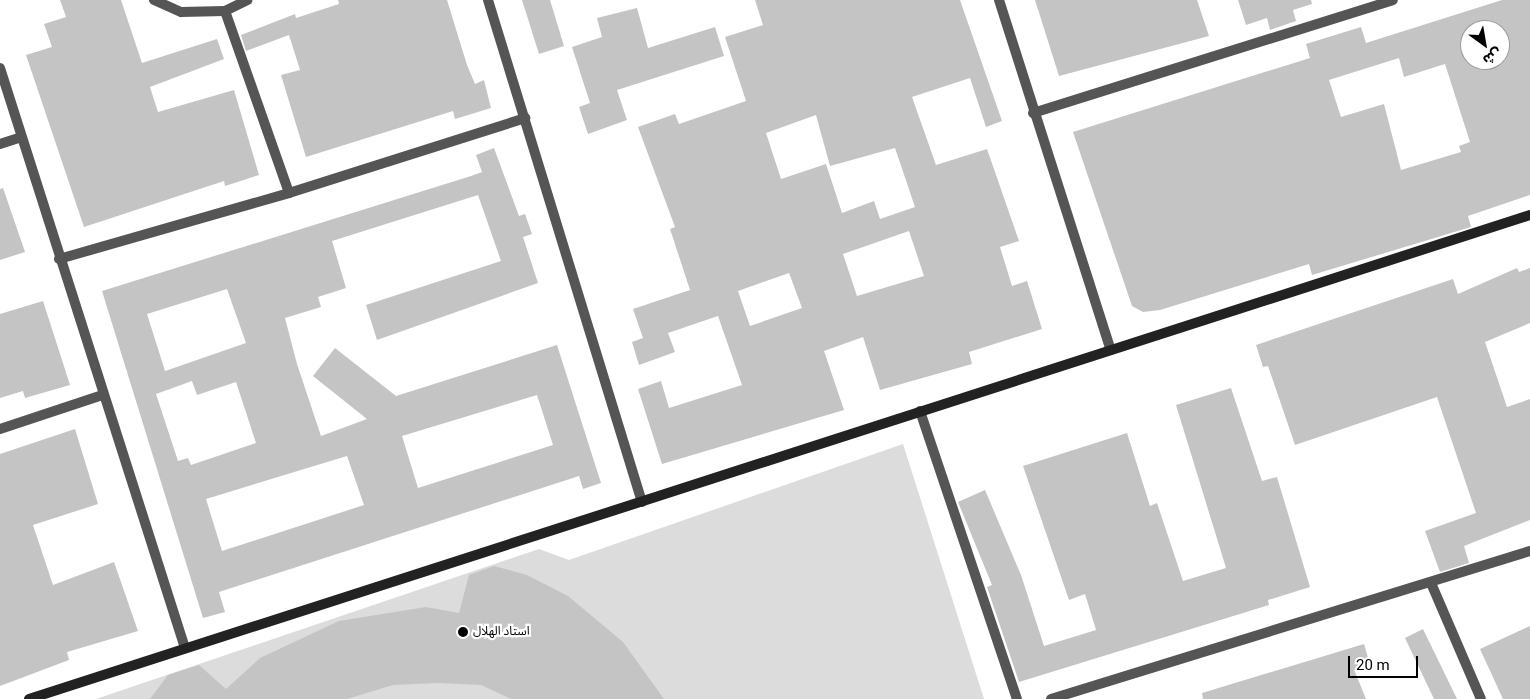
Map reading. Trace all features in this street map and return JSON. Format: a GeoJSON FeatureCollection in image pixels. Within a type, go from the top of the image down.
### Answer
{"type":"FeatureCollection","features":[{"type":"Feature","properties":{"kind":"street"},"geometry":{"type":"LineString","coordinates":[[154,0],[181,12],[225,12],[248,0]]}},
{"type":"Feature","properties":{"kind":"street"},"geometry":{"type":"LineString","coordinates":[[488,0],[642,502]]}},
{"type":"Feature","properties":{"kind":"street"},"geometry":{"type":"LineString","coordinates":[[999,0],[1033,113],[1111,350]]}},
{"type":"Feature","properties":{"kind":"street"},"geometry":{"type":"LineString","coordinates":[[1033,113],[1393,0]]}},
{"type":"Feature","properties":{"kind":"street"},"geometry":{"type":"LineString","coordinates":[[225,12],[289,193]]}},
{"type":"Feature","properties":{"kind":"street"},"geometry":{"type":"LineString","coordinates":[[0,68],[102,395],[185,648]]}},
{"type":"Feature","properties":{"kind":"street"},"geometry":{"type":"LineString","coordinates":[[59,259],[289,193],[525,118]]}},
{"type":"Feature","properties":{"kind":"street"},"geometry":{"type":"LineString","coordinates":[[0,144],[21,137]]}},
{"type":"Feature","properties":{"kind":"street"},"geometry":{"type":"LineString","coordinates":[[29,699],[1530,215]]}},
{"type":"Feature","properties":{"kind":"street"},"geometry":{"type":"LineString","coordinates":[[0,429],[102,395]]}},
{"type":"Feature","properties":{"kind":"street"},"geometry":{"type":"LineString","coordinates":[[920,411],[1017,699]]}},
{"type":"Feature","properties":{"kind":"street"},"geometry":{"type":"LineString","coordinates":[[1052,699],[1530,551]]}},
{"type":"Feature","properties":{"kind":"street"},"geometry":{"type":"LineString","coordinates":[[1430,583],[1481,699]]}},
{"type":"Feature","properties":{"kind":"shaded area","name":"استاد الهلال"},"geometry":{"type":"Polygon","coordinates":[[[903,444],[984,699],[96,699],[539,549],[569,560],[903,444]]]}},
{"type":"Feature","properties":{"kind":"building"},"geometry":{"type":"Polygon","coordinates":[[[60,0],[121,0],[142,63],[217,39],[224,59],[150,87],[158,112],[234,90],[259,175],[225,186],[224,181],[84,227],[26,55],[52,47],[44,24],[66,17],[60,0]]]}},
{"type":"Feature","properties":{"kind":"building"},"geometry":{"type":"Polygon","coordinates":[[[338,0],[447,0],[467,65],[475,84],[484,80],[491,108],[455,119],[453,111],[306,157],[281,75],[300,70],[289,35],[246,51],[241,35],[295,14],[296,18],[339,4],[338,0]]]}},
{"type":"Feature","properties":{"kind":"building"},"geometry":{"type":"Polygon","coordinates":[[[522,0],[550,0],[564,46],[539,54],[522,0]]]}},
{"type":"Feature","properties":{"kind":"building"},"geometry":{"type":"Polygon","coordinates":[[[755,0],[960,0],[1002,121],[986,127],[970,78],[912,97],[936,165],[987,149],[1019,241],[1000,247],[1012,286],[1027,281],[1042,329],[969,352],[972,364],[880,390],[863,337],[824,351],[844,410],[662,464],[638,389],[661,381],[669,408],[742,385],[718,316],[668,333],[675,352],[639,365],[632,342],[643,338],[633,309],[690,290],[670,229],[675,227],[638,127],[675,114],[679,124],[746,101],[725,37],[763,25],[755,0]],[[816,115],[766,133],[781,179],[826,164],[842,213],[874,201],[880,219],[915,207],[895,148],[830,166],[816,115]],[[909,231],[843,254],[857,296],[924,276],[909,231]],[[789,273],[738,291],[750,326],[802,308],[789,273]]]}},
{"type":"Feature","properties":{"kind":"building"},"geometry":{"type":"Polygon","coordinates":[[[1035,0],[1197,0],[1209,36],[1059,76],[1035,0]]]}},
{"type":"Feature","properties":{"kind":"building"},"geometry":{"type":"Polygon","coordinates":[[[1238,0],[1311,0],[1312,4],[1293,10],[1296,21],[1270,30],[1267,18],[1246,25],[1238,0]]]}},
{"type":"Feature","properties":{"kind":"building"},"geometry":{"type":"Polygon","coordinates":[[[1502,0],[1530,0],[1530,195],[1468,216],[1471,227],[1312,275],[1309,264],[1160,310],[1143,312],[1132,306],[1073,132],[1310,58],[1306,44],[1361,27],[1366,43],[1502,0]],[[1399,58],[1329,80],[1341,117],[1384,104],[1401,170],[1461,152],[1459,146],[1470,142],[1445,64],[1404,77],[1399,58]]]}},
{"type":"Feature","properties":{"kind":"building"},"geometry":{"type":"Polygon","coordinates":[[[637,8],[648,48],[715,27],[724,56],[617,90],[627,120],[588,134],[579,107],[590,103],[572,47],[602,37],[597,18],[637,8]]]}},
{"type":"Feature","properties":{"kind":"building"},"geometry":{"type":"Polygon","coordinates":[[[494,148],[519,216],[525,214],[532,234],[523,237],[538,283],[377,340],[366,305],[501,261],[478,195],[332,241],[346,288],[318,297],[321,307],[285,318],[297,364],[321,436],[367,419],[313,376],[335,348],[396,396],[557,345],[601,483],[583,489],[579,476],[219,592],[225,612],[203,618],[102,291],[482,172],[476,155],[494,148]],[[227,289],[147,314],[165,371],[246,343],[227,289]],[[192,381],[156,394],[178,461],[188,458],[191,465],[256,443],[236,382],[197,395],[192,381]],[[537,395],[402,436],[418,488],[553,445],[537,395]],[[347,456],[206,499],[222,551],[364,505],[347,456]]]}},
{"type":"Feature","properties":{"kind":"building"},"geometry":{"type":"Polygon","coordinates":[[[3,188],[25,252],[0,260],[0,189],[3,188]]]}},
{"type":"Feature","properties":{"kind":"building"},"geometry":{"type":"Polygon","coordinates":[[[1517,268],[1519,272],[1530,268],[1530,323],[1485,342],[1507,407],[1530,399],[1530,520],[1464,546],[1469,563],[1440,572],[1425,531],[1476,513],[1437,397],[1295,445],[1268,366],[1263,367],[1256,345],[1453,279],[1458,294],[1517,268]]]}},
{"type":"Feature","properties":{"kind":"building"},"geometry":{"type":"Polygon","coordinates":[[[43,301],[70,385],[25,398],[23,391],[0,398],[0,314],[43,301]]]}},
{"type":"Feature","properties":{"kind":"building"},"geometry":{"type":"Polygon","coordinates":[[[1231,388],[1262,481],[1277,477],[1310,587],[1268,600],[1269,605],[1019,682],[987,587],[992,585],[958,502],[985,490],[1021,575],[1044,646],[1096,630],[1085,594],[1069,600],[1023,466],[1127,433],[1150,506],[1157,503],[1183,581],[1226,568],[1176,405],[1231,388]]]}},
{"type":"Feature","properties":{"kind":"building"},"geometry":{"type":"Polygon","coordinates":[[[75,429],[98,504],[33,525],[53,585],[114,562],[138,631],[67,652],[69,660],[0,686],[0,454],[75,429]]]}},
{"type":"Feature","properties":{"kind":"building","name":"استاد الهلال"},"geometry":{"type":"Polygon","coordinates":[[[494,566],[527,575],[568,596],[623,642],[664,699],[511,699],[481,685],[438,683],[393,685],[347,699],[150,699],[168,675],[199,665],[226,689],[260,658],[339,621],[426,607],[459,613],[469,575],[494,566]]]}},
{"type":"Feature","properties":{"kind":"building"},"geometry":{"type":"Polygon","coordinates":[[[1530,626],[1530,699],[1503,699],[1480,649],[1530,626]]]}},
{"type":"Feature","properties":{"kind":"building"},"geometry":{"type":"Polygon","coordinates":[[[1423,629],[1457,699],[1434,699],[1405,638],[1423,629]]]}},
{"type":"Feature","properties":{"kind":"building"},"geometry":{"type":"Polygon","coordinates":[[[1364,644],[1371,668],[1355,672],[1366,699],[1203,699],[1202,693],[1364,644]]]}},
{"type":"Feature","properties":{"kind":"place","name":"استاد الهلال"},"geometry":{"type":"Point","coordinates":[463,632]}}]}
